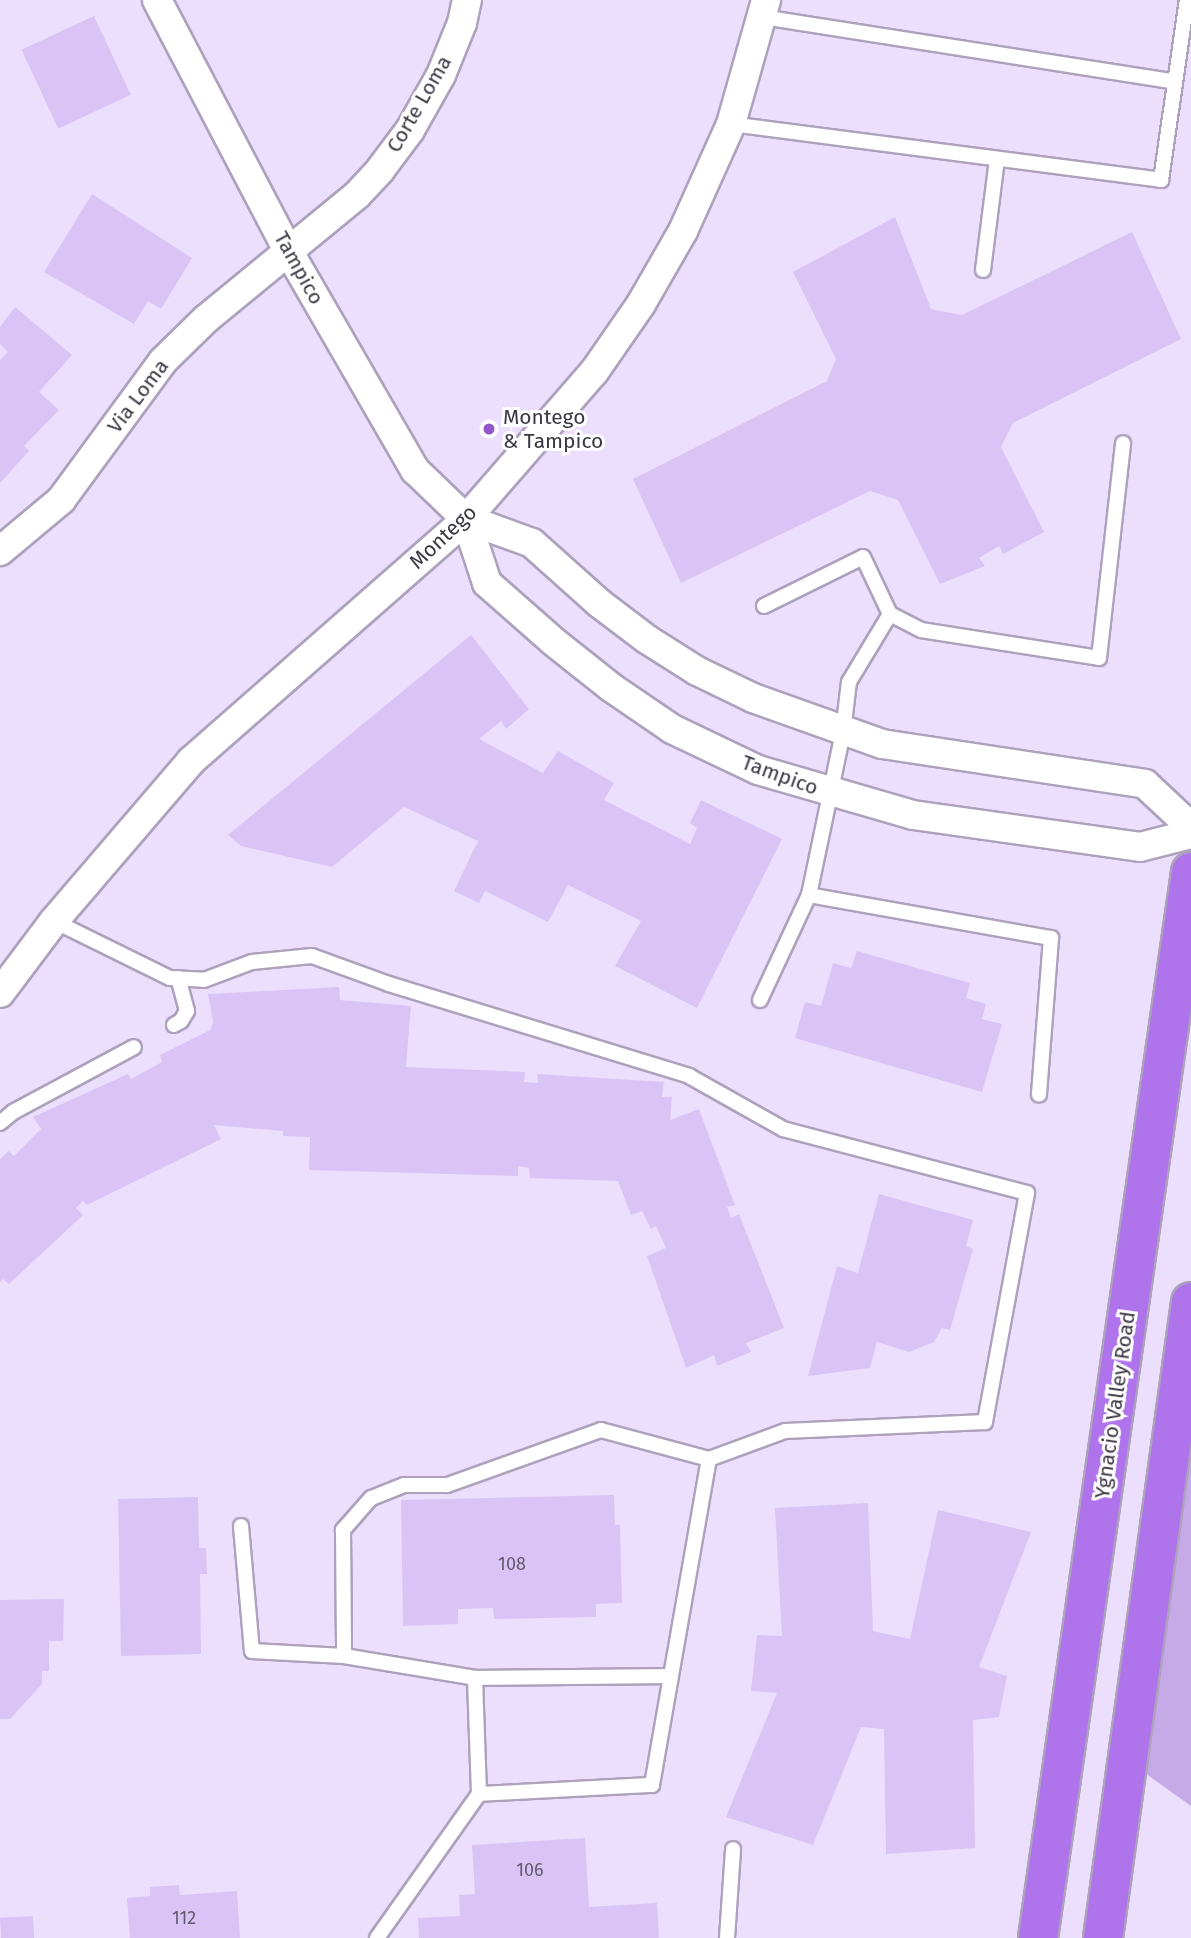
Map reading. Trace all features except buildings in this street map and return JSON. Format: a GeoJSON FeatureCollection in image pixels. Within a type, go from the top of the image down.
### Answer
{"type":"FeatureCollection","features":[{"type":"Feature","properties":{"kind":"highway","name":"Ygnacio Valley Road"},"geometry":{"type":"LineString","coordinates":[[1038,1938],[1191,872]]}},
{"type":"Feature","properties":{"kind":"highway"},"geometry":{"type":"LineString","coordinates":[[1103,1938],[1191,1302]]}},
{"type":"Feature","properties":{"kind":"street","name":"Tampico"},"geometry":{"type":"LineString","coordinates":[[157,0],[289,251],[415,470],[466,519],[532,543],[599,603],[648,640],[697,671],[753,698],[882,744],[1145,783],[1191,827]]}},
{"type":"Feature","properties":{"kind":"street","name":"Corte Loma"},"geometry":{"type":"LineString","coordinates":[[289,251],[357,195],[410,130],[441,75],[462,23],[467,0]]}},
{"type":"Feature","properties":{"kind":"street","name":"Montego"},"geometry":{"type":"LineString","coordinates":[[0,993],[54,921],[191,761],[466,519],[594,372],[641,304],[683,231],[731,124],[764,8]]}},
{"type":"Feature","properties":{"kind":"street","name":"Via Loma"},"geometry":{"type":"LineString","coordinates":[[0,551],[61,500],[163,361],[206,318],[289,251]]}},
{"type":"Feature","properties":{"kind":"street","name":"Tampico"},"geometry":{"type":"LineString","coordinates":[[466,519],[487,583],[612,688],[673,729],[758,770],[913,815],[1140,847],[1191,834]]}},
{"type":"Feature","properties":{"kind":"lane"},"geometry":{"type":"LineString","coordinates":[[731,124],[1161,180],[1187,0]]}},
{"type":"Feature","properties":{"kind":"lane"},"geometry":{"type":"LineString","coordinates":[[764,8],[1175,82]]}},
{"type":"Feature","properties":{"kind":"lane"},"geometry":{"type":"LineString","coordinates":[[983,270],[997,159]]}},
{"type":"Feature","properties":{"kind":"lane"},"geometry":{"type":"LineString","coordinates":[[764,606],[863,557],[890,614],[921,630],[1100,657],[1123,443]]}},
{"type":"Feature","properties":{"kind":"lane"},"geometry":{"type":"LineString","coordinates":[[760,1000],[809,895],[844,732],[849,682],[890,614]]}},
{"type":"Feature","properties":{"kind":"lane"},"geometry":{"type":"LineString","coordinates":[[809,895],[1051,939],[1039,1096]]}},
{"type":"Feature","properties":{"kind":"lane"},"geometry":{"type":"LineString","coordinates":[[54,921],[170,978],[204,980],[251,962],[312,956],[390,984],[689,1076],[783,1129],[1027,1194],[985,1422],[785,1431],[709,1459],[601,1430],[447,1485],[404,1485],[371,1498],[343,1530],[344,1656]]}},
{"type":"Feature","properties":{"kind":"lane"},"geometry":{"type":"LineString","coordinates":[[174,1025],[181,1021],[187,1011],[178,978]]}},
{"type":"Feature","properties":{"kind":"lane"},"geometry":{"type":"LineString","coordinates":[[0,1123],[13,1112],[134,1047]]}},
{"type":"Feature","properties":{"kind":"lane"},"geometry":{"type":"LineString","coordinates":[[479,1794],[652,1785],[709,1459]]}},
{"type":"Feature","properties":{"kind":"lane"},"geometry":{"type":"LineString","coordinates":[[241,1525],[253,1651],[344,1656],[475,1678],[670,1676]]}},
{"type":"Feature","properties":{"kind":"lane"},"geometry":{"type":"LineString","coordinates":[[377,1938],[479,1794],[475,1678]]}},
{"type":"Feature","properties":{"kind":"lane"},"geometry":{"type":"LineString","coordinates":[[727,1938],[733,1849]]}},
{"type":"Feature","properties":{"kind":"shaded area"},"geometry":{"type":"Polygon","coordinates":[[[1191,1302],[1191,1806],[1128,1761],[1191,1302]]]}},
{"type":"Feature","properties":{"kind":"place","name":"Montego & Tampico"},"geometry":{"type":"Point","coordinates":[489,429]}}]}
